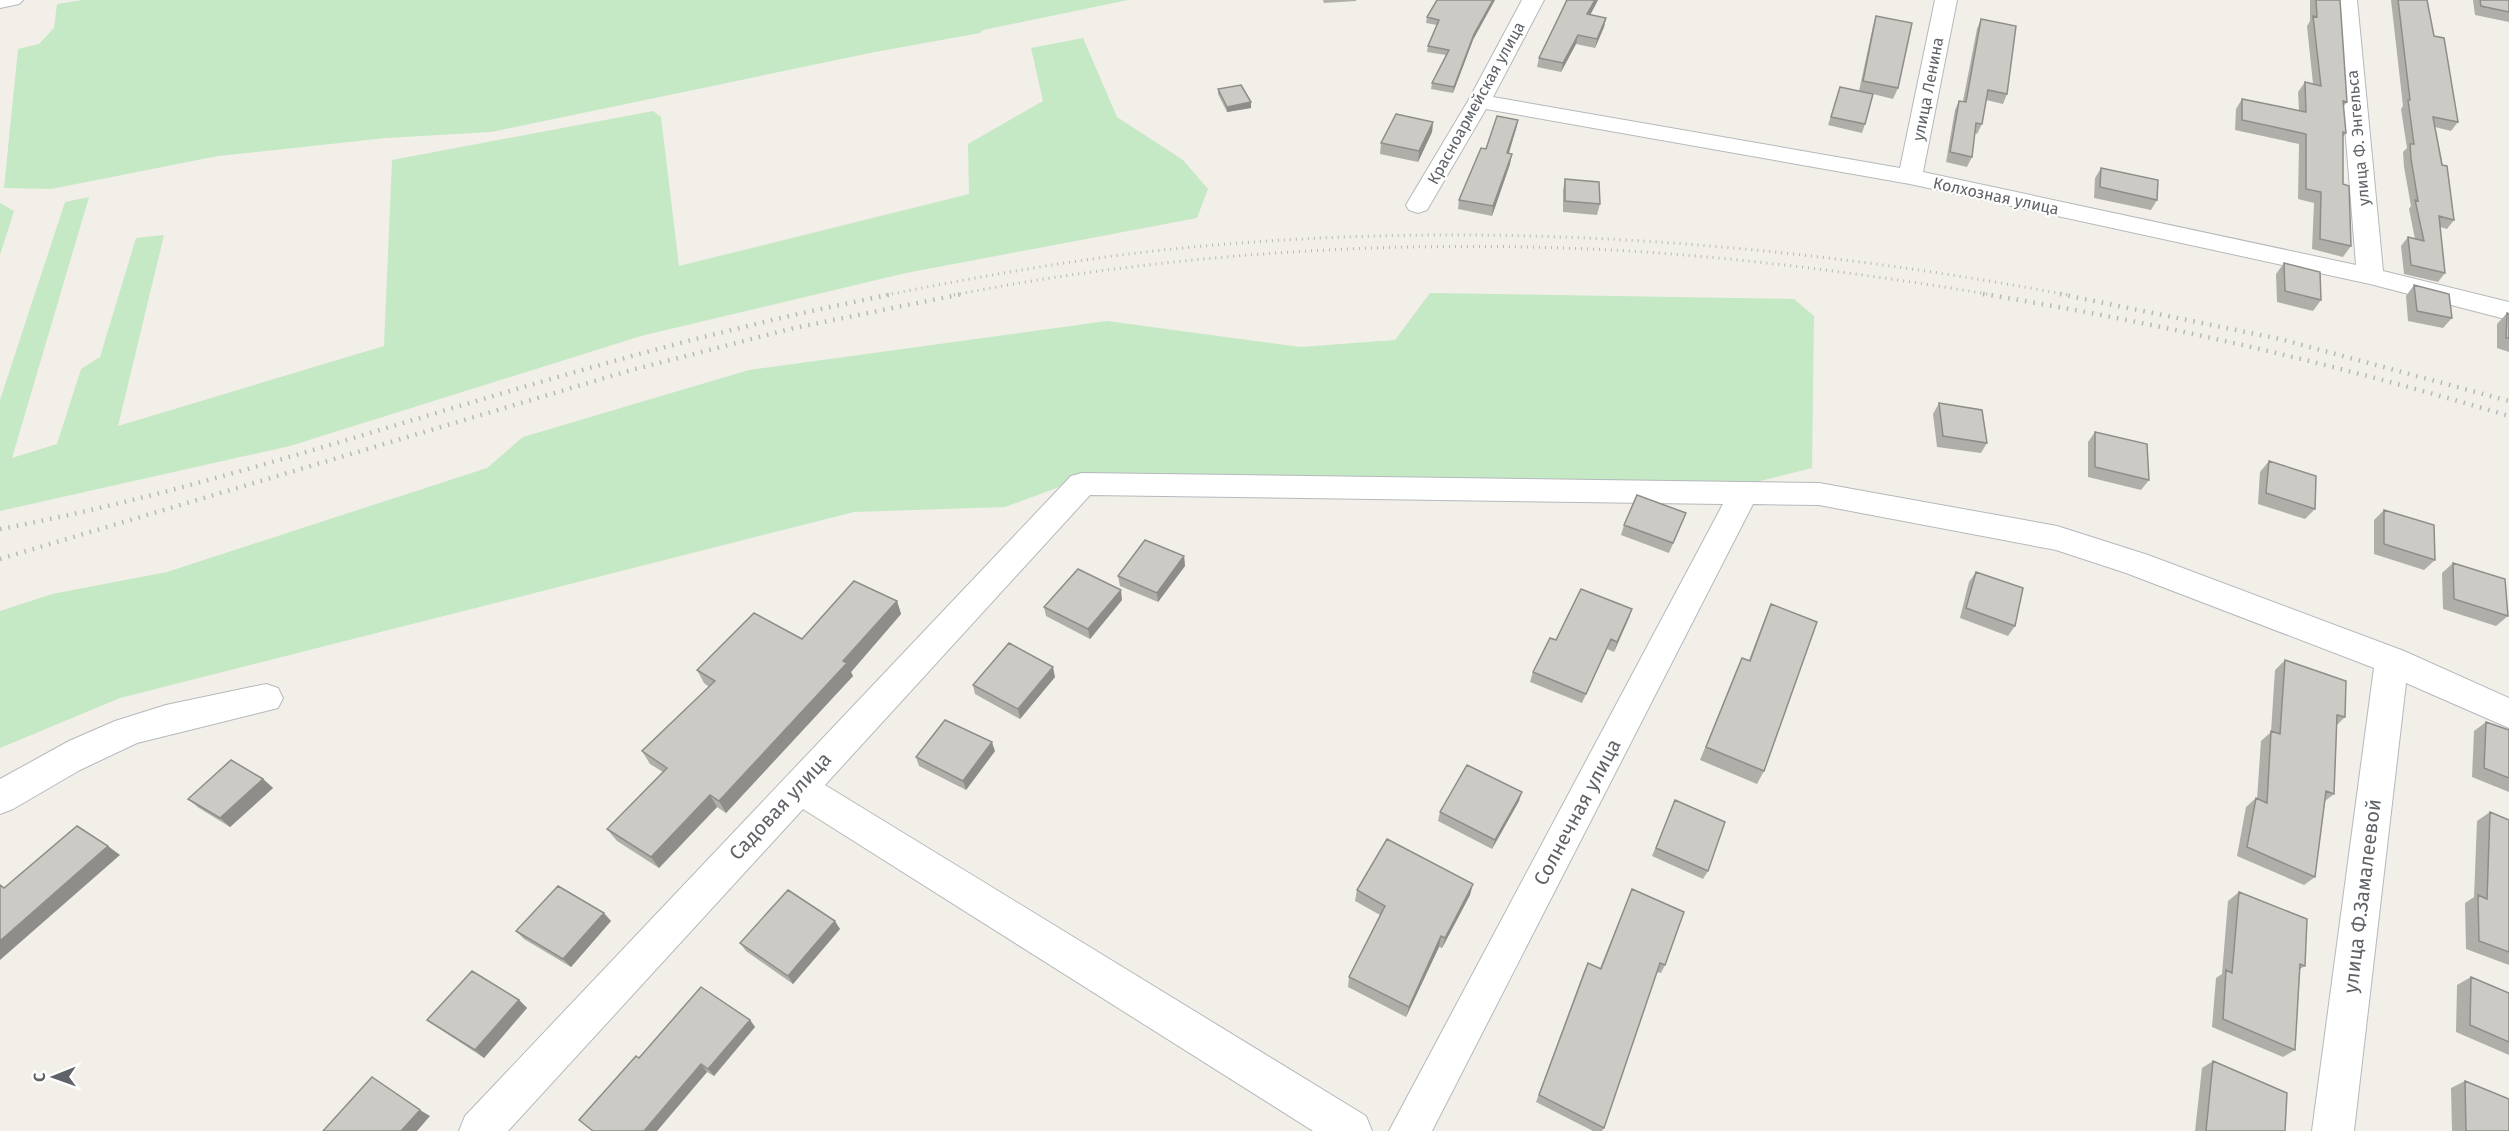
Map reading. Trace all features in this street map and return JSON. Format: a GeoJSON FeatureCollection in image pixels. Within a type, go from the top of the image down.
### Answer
{"type":"FeatureCollection","features":[{"type":"Feature","properties":{"kind":"street"},"geometry":{"type":"LineString","coordinates":[[0,2],[12,0]]}},
{"type":"Feature","properties":{"kind":"street","name":"Красноармейская улица"},"geometry":{"type":"LineString","coordinates":[[1418,205],[1479,100],[1533,0]]}},
{"type":"Feature","properties":{"kind":"street","name":"улица Ленина"},"geometry":{"type":"LineString","coordinates":[[1910,177],[1946,0]]}},
{"type":"Feature","properties":{"kind":"street","name":"улица Ф. Энгельса"},"geometry":{"type":"LineString","coordinates":[[2346,0],[2370,276]]}},
{"type":"Feature","properties":{"kind":"street","name":"Колхозная улица"},"geometry":{"type":"LineString","coordinates":[[1479,100],[1910,177],[2370,276],[2509,311]]}},
{"type":"Feature","properties":{"kind":"street","name":"Садовая улица"},"geometry":{"type":"LineString","coordinates":[[480,1131],[1082,484],[1743,494]]}},
{"type":"Feature","properties":{"kind":"street"},"geometry":{"type":"LineString","coordinates":[[1743,494],[1819,494],[2057,538],[2137,564],[2392,661],[2509,714]]}},
{"type":"Feature","properties":{"kind":"street","name":"Солнечная улица"},"geometry":{"type":"LineString","coordinates":[[1410,1131],[1743,494]]}},
{"type":"Feature","properties":{"kind":"street","name":"улица Ф.Замалеевой"},"geometry":{"type":"LineString","coordinates":[[2332,1131],[2392,661]]}},
{"type":"Feature","properties":{"kind":"street"},"geometry":{"type":"LineString","coordinates":[[0,798],[66,759],[111,738],[189,714],[266,698]]}},
{"type":"Feature","properties":{"kind":"street"},"geometry":{"type":"LineString","coordinates":[[798,787],[1351,1131]]}},
{"type":"Feature","properties":{"kind":"green space"},"geometry":{"type":"Polygon","coordinates":[[[83,0],[1128,0],[983,30],[980,33],[875,52],[491,132],[386,138],[218,156],[51,189],[4,188],[18,49],[39,44],[54,28],[57,4],[83,0]]]}},
{"type":"Feature","properties":{"kind":"green space"},"geometry":{"type":"Polygon","coordinates":[[[1083,38],[1117,117],[1183,160],[1208,189],[1197,218],[906,273],[641,336],[290,446],[0,511],[0,400],[65,202],[89,197],[12,458],[57,444],[81,369],[100,357],[136,238],[164,235],[118,426],[384,346],[392,160],[653,111],[661,117],[679,266],[969,194],[968,144],[1043,101],[1031,48],[1083,38]]]}},
{"type":"Feature","properties":{"kind":"green space"},"geometry":{"type":"Polygon","coordinates":[[[0,203],[14,211],[0,255],[0,203]]]}},
{"type":"Feature","properties":{"kind":"green space"},"geometry":{"type":"Polygon","coordinates":[[[1430,293],[1794,299],[1814,316],[1812,468],[1741,486],[1086,477],[1005,507],[854,512],[120,698],[0,748],[0,611],[52,594],[167,572],[487,468],[523,437],[749,370],[1107,321],[1300,347],[1395,340],[1430,293]]]}},
{"type":"Feature","properties":{"kind":"building"},"geometry":{"type":"Polygon","coordinates":[[[1437,0],[1493,0],[1474,34],[1454,87],[1432,83],[1449,50],[1428,46],[1439,20],[1427,17],[1437,0]]]}},
{"type":"Feature","properties":{"kind":"building"},"geometry":{"type":"Polygon","coordinates":[[[1567,0],[1595,0],[1587,14],[1606,18],[1597,39],[1578,35],[1563,63],[1539,58],[1567,0]]]}},
{"type":"Feature","properties":{"kind":"building"},"geometry":{"type":"Polygon","coordinates":[[[2316,0],[2340,0],[2347,102],[2343,101],[2346,133],[2343,132],[2343,184],[2349,186],[2351,246],[2320,239],[2321,192],[2306,189],[2306,134],[2242,120],[2242,99],[2306,112],[2305,82],[2321,86],[2313,16],[2317,17],[2316,0]]]}},
{"type":"Feature","properties":{"kind":"building"},"geometry":{"type":"Polygon","coordinates":[[[2398,0],[2427,0],[2434,36],[2444,38],[2458,122],[2433,117],[2442,165],[2447,166],[2454,220],[2439,216],[2445,273],[2411,265],[2408,237],[2424,241],[2415,200],[2418,201],[2410,144],[2414,144],[2398,0]]]}},
{"type":"Feature","properties":{"kind":"building"},"geometry":{"type":"Polygon","coordinates":[[[2480,0],[2509,0],[2509,12],[2481,6],[2480,0]]]}},
{"type":"Feature","properties":{"kind":"building"},"geometry":{"type":"Polygon","coordinates":[[[1876,16],[1912,23],[1898,88],[1863,81],[1876,16]]]}},
{"type":"Feature","properties":{"kind":"building"},"geometry":{"type":"Polygon","coordinates":[[[1981,19],[2016,26],[2007,94],[1988,90],[1982,124],[1976,123],[1972,157],[1950,152],[1959,101],[1966,102],[1981,19]]]}},
{"type":"Feature","properties":{"kind":"building"},"geometry":{"type":"Polygon","coordinates":[[[1241,85],[1251,102],[1227,107],[1218,89],[1241,85]]]}},
{"type":"Feature","properties":{"kind":"building"},"geometry":{"type":"Polygon","coordinates":[[[1840,87],[1873,94],[1865,124],[1831,117],[1840,87]]]}},
{"type":"Feature","properties":{"kind":"building"},"geometry":{"type":"Polygon","coordinates":[[[1396,114],[1433,122],[1419,151],[1381,143],[1396,114]]]}},
{"type":"Feature","properties":{"kind":"building"},"geometry":{"type":"Polygon","coordinates":[[[1497,116],[1518,120],[1507,153],[1512,154],[1493,206],[1459,200],[1481,148],[1486,149],[1497,116]]]}},
{"type":"Feature","properties":{"kind":"building"},"geometry":{"type":"Polygon","coordinates":[[[2101,168],[2158,180],[2157,200],[2100,187],[2101,168]]]}},
{"type":"Feature","properties":{"kind":"building"},"geometry":{"type":"Polygon","coordinates":[[[1565,179],[1599,182],[1600,204],[1565,201],[1565,179]]]}},
{"type":"Feature","properties":{"kind":"building"},"geometry":{"type":"Polygon","coordinates":[[[2284,263],[2320,272],[2321,300],[2285,291],[2284,263]]]}},
{"type":"Feature","properties":{"kind":"building"},"geometry":{"type":"Polygon","coordinates":[[[2414,285],[2449,294],[2452,318],[2417,311],[2414,285]]]}},
{"type":"Feature","properties":{"kind":"building"},"geometry":{"type":"Polygon","coordinates":[[[2507,313],[2509,314],[2509,338],[2506,338],[2507,313]]]}},
{"type":"Feature","properties":{"kind":"building"},"geometry":{"type":"Polygon","coordinates":[[[1939,403],[1982,410],[1987,443],[1943,436],[1939,403]]]}},
{"type":"Feature","properties":{"kind":"building"},"geometry":{"type":"Polygon","coordinates":[[[2095,432],[2147,444],[2149,480],[2095,467],[2095,432]]]}},
{"type":"Feature","properties":{"kind":"building"},"geometry":{"type":"Polygon","coordinates":[[[2269,461],[2316,476],[2315,509],[2266,493],[2269,461]]]}},
{"type":"Feature","properties":{"kind":"building"},"geometry":{"type":"Polygon","coordinates":[[[1637,495],[1686,513],[1673,543],[1624,525],[1637,495]]]}},
{"type":"Feature","properties":{"kind":"building"},"geometry":{"type":"Polygon","coordinates":[[[2384,510],[2434,525],[2435,560],[2384,544],[2384,510]]]}},
{"type":"Feature","properties":{"kind":"building"},"geometry":{"type":"Polygon","coordinates":[[[1145,540],[1184,556],[1157,593],[1118,576],[1145,540]]]}},
{"type":"Feature","properties":{"kind":"building"},"geometry":{"type":"Polygon","coordinates":[[[2453,563],[2505,579],[2508,616],[2454,599],[2453,563]]]}},
{"type":"Feature","properties":{"kind":"building"},"geometry":{"type":"Polygon","coordinates":[[[1078,569],[1121,590],[1088,629],[1044,607],[1078,569]]]}},
{"type":"Feature","properties":{"kind":"building"},"geometry":{"type":"Polygon","coordinates":[[[1976,572],[2023,588],[2015,626],[1966,608],[1976,572]]]}},
{"type":"Feature","properties":{"kind":"building"},"geometry":{"type":"Polygon","coordinates":[[[854,581],[897,601],[843,661],[847,663],[719,801],[710,795],[651,857],[607,829],[667,768],[642,751],[715,681],[697,670],[754,613],[802,639],[854,581]]]}},
{"type":"Feature","properties":{"kind":"building"},"geometry":{"type":"Polygon","coordinates":[[[1581,589],[1632,609],[1617,642],[1611,639],[1586,694],[1533,672],[1550,638],[1556,640],[1581,589]]]}},
{"type":"Feature","properties":{"kind":"building"},"geometry":{"type":"Polygon","coordinates":[[[1771,604],[1817,622],[1764,771],[1706,747],[1742,658],[1750,661],[1771,604]]]}},
{"type":"Feature","properties":{"kind":"building"},"geometry":{"type":"Polygon","coordinates":[[[1009,643],[1053,667],[1018,709],[973,685],[1009,643]]]}},
{"type":"Feature","properties":{"kind":"building"},"geometry":{"type":"Polygon","coordinates":[[[2285,660],[2346,681],[2345,717],[2337,715],[2334,794],[2326,791],[2315,877],[2247,847],[2256,798],[2267,803],[2271,731],[2280,734],[2285,660]]]}},
{"type":"Feature","properties":{"kind":"building"},"geometry":{"type":"Polygon","coordinates":[[[945,720],[992,742],[963,781],[916,757],[945,720]]]}},
{"type":"Feature","properties":{"kind":"building"},"geometry":{"type":"Polygon","coordinates":[[[2486,722],[2509,730],[2509,778],[2484,768],[2486,722]]]}},
{"type":"Feature","properties":{"kind":"building"},"geometry":{"type":"Polygon","coordinates":[[[231,760],[263,779],[220,818],[188,799],[231,760]]]}},
{"type":"Feature","properties":{"kind":"building"},"geometry":{"type":"Polygon","coordinates":[[[1467,765],[1522,792],[1495,840],[1440,812],[1467,765]]]}},
{"type":"Feature","properties":{"kind":"building"},"geometry":{"type":"Polygon","coordinates":[[[1675,800],[1725,822],[1708,871],[1656,848],[1675,800]]]}},
{"type":"Feature","properties":{"kind":"building"},"geometry":{"type":"Polygon","coordinates":[[[2490,812],[2509,820],[2509,952],[2479,941],[2478,895],[2487,899],[2490,812]]]}},
{"type":"Feature","properties":{"kind":"building"},"geometry":{"type":"Polygon","coordinates":[[[77,826],[108,846],[0,941],[0,885],[4,888],[77,826]]]}},
{"type":"Feature","properties":{"kind":"building"},"geometry":{"type":"Polygon","coordinates":[[[1387,839],[1473,884],[1445,938],[1441,936],[1409,1007],[1349,977],[1385,906],[1357,890],[1387,839]]]}},
{"type":"Feature","properties":{"kind":"building"},"geometry":{"type":"Polygon","coordinates":[[[558,886],[604,913],[563,959],[516,931],[558,886]]]}},
{"type":"Feature","properties":{"kind":"building"},"geometry":{"type":"Polygon","coordinates":[[[1632,889],[1684,912],[1665,965],[1660,963],[1604,1128],[1539,1095],[1588,963],[1601,969],[1632,889]]]}},
{"type":"Feature","properties":{"kind":"building"},"geometry":{"type":"Polygon","coordinates":[[[788,890],[835,921],[788,976],[740,943],[788,890]]]}},
{"type":"Feature","properties":{"kind":"building"},"geometry":{"type":"Polygon","coordinates":[[[2239,892],[2307,919],[2305,966],[2300,964],[2295,1050],[2223,1019],[2226,970],[2232,973],[2239,892]]]}},
{"type":"Feature","properties":{"kind":"building"},"geometry":{"type":"Polygon","coordinates":[[[472,971],[519,1000],[475,1050],[427,1020],[472,971]]]}},
{"type":"Feature","properties":{"kind":"building"},"geometry":{"type":"Polygon","coordinates":[[[2471,977],[2509,993],[2509,1042],[2470,1025],[2471,977]]]}},
{"type":"Feature","properties":{"kind":"building"},"geometry":{"type":"Polygon","coordinates":[[[701,987],[750,1020],[708,1069],[701,1064],[644,1131],[593,1131],[579,1120],[636,1056],[639,1058],[701,987]]]}},
{"type":"Feature","properties":{"kind":"building"},"geometry":{"type":"Polygon","coordinates":[[[2213,1061],[2287,1093],[2285,1131],[2206,1131],[2213,1061]]]}},
{"type":"Feature","properties":{"kind":"building"},"geometry":{"type":"Polygon","coordinates":[[[372,1077],[420,1110],[401,1131],[323,1131],[372,1077]]]}},
{"type":"Feature","properties":{"kind":"building"},"geometry":{"type":"Polygon","coordinates":[[[2465,1081],[2509,1099],[2509,1131],[2466,1131],[2465,1081]]]}},
{"type":"Feature","properties":{"kind":"railway"},"geometry":{"type":"LineString","coordinates":[[886,295],[1024,270],[1163,250],[1276,240],[1503,235],[1730,248],[1843,260],[2068,295]]}},
{"type":"Feature","properties":{"kind":"railway"},"geometry":{"type":"LineString","coordinates":[[954,295],[1035,281],[1199,259],[1365,248],[1447,246],[1612,250],[1708,257],[1851,273],[1993,295]]}},
{"type":"Feature","properties":{"kind":"railway"},"geometry":{"type":"LineString","coordinates":[[0,529],[104,507],[208,480],[532,384],[712,335],[894,294]]}},
{"type":"Feature","properties":{"kind":"railway"},"geometry":{"type":"LineString","coordinates":[[0,559],[628,371],[794,328],[962,294]]}},
{"type":"Feature","properties":{"kind":"railway"},"geometry":{"type":"LineString","coordinates":[[1983,294],[2050,305],[2248,346],[2379,379],[2509,416]]}},
{"type":"Feature","properties":{"kind":"railway"},"geometry":{"type":"LineString","coordinates":[[2060,294],[2280,339],[2509,401]]}}]}
